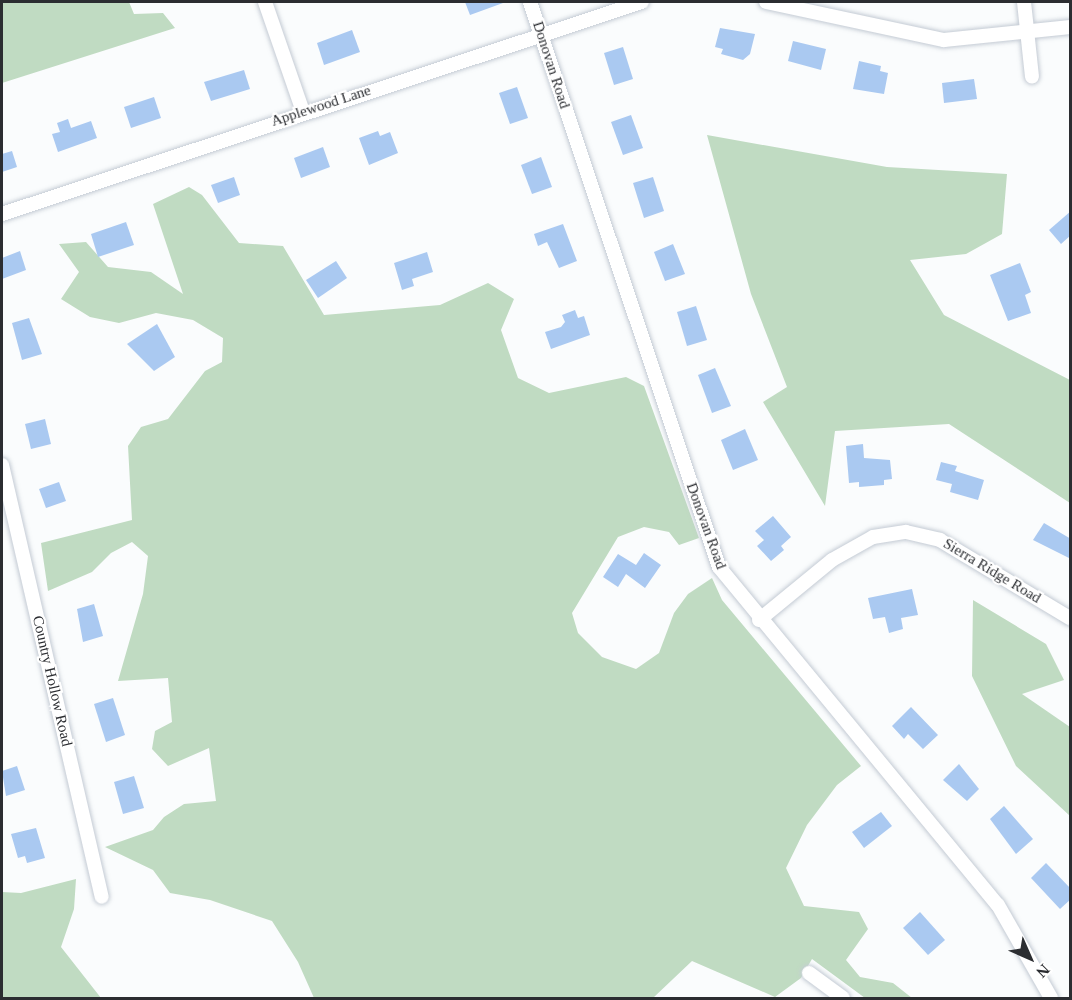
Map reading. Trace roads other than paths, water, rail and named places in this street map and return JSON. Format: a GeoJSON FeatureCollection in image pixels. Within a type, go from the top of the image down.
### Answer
{"type":"FeatureCollection","features":[{"type":"Feature","properties":{"kind":"street"},"geometry":{"type":"LineString","coordinates":[[265,2],[303,112]]}},
{"type":"Feature","properties":{"kind":"street","name":"Donovan Road"},"geometry":{"type":"LineString","coordinates":[[530,2],[719,567],[759,620],[998,905],[1051,999]]}},
{"type":"Feature","properties":{"kind":"street","name":"Applewood Lane"},"geometry":{"type":"LineString","coordinates":[[2,214],[303,112],[642,2]]}},
{"type":"Feature","properties":{"kind":"street"},"geometry":{"type":"LineString","coordinates":[[766,2],[944,40],[1027,29],[1071,27]]}},
{"type":"Feature","properties":{"kind":"street"},"geometry":{"type":"LineString","coordinates":[[1024,2],[1032,77]]}},
{"type":"Feature","properties":{"kind":"street","name":"Country Hollow Road"},"geometry":{"type":"LineString","coordinates":[[2,465],[102,897]]}},
{"type":"Feature","properties":{"kind":"street","name":"Sierra Ridge Road"},"geometry":{"type":"LineString","coordinates":[[759,620],[832,560],[873,537],[906,532],[940,540],[1071,618]]}},
{"type":"Feature","properties":{"kind":"street"},"geometry":{"type":"LineString","coordinates":[[809,973],[843,999]]}}]}
